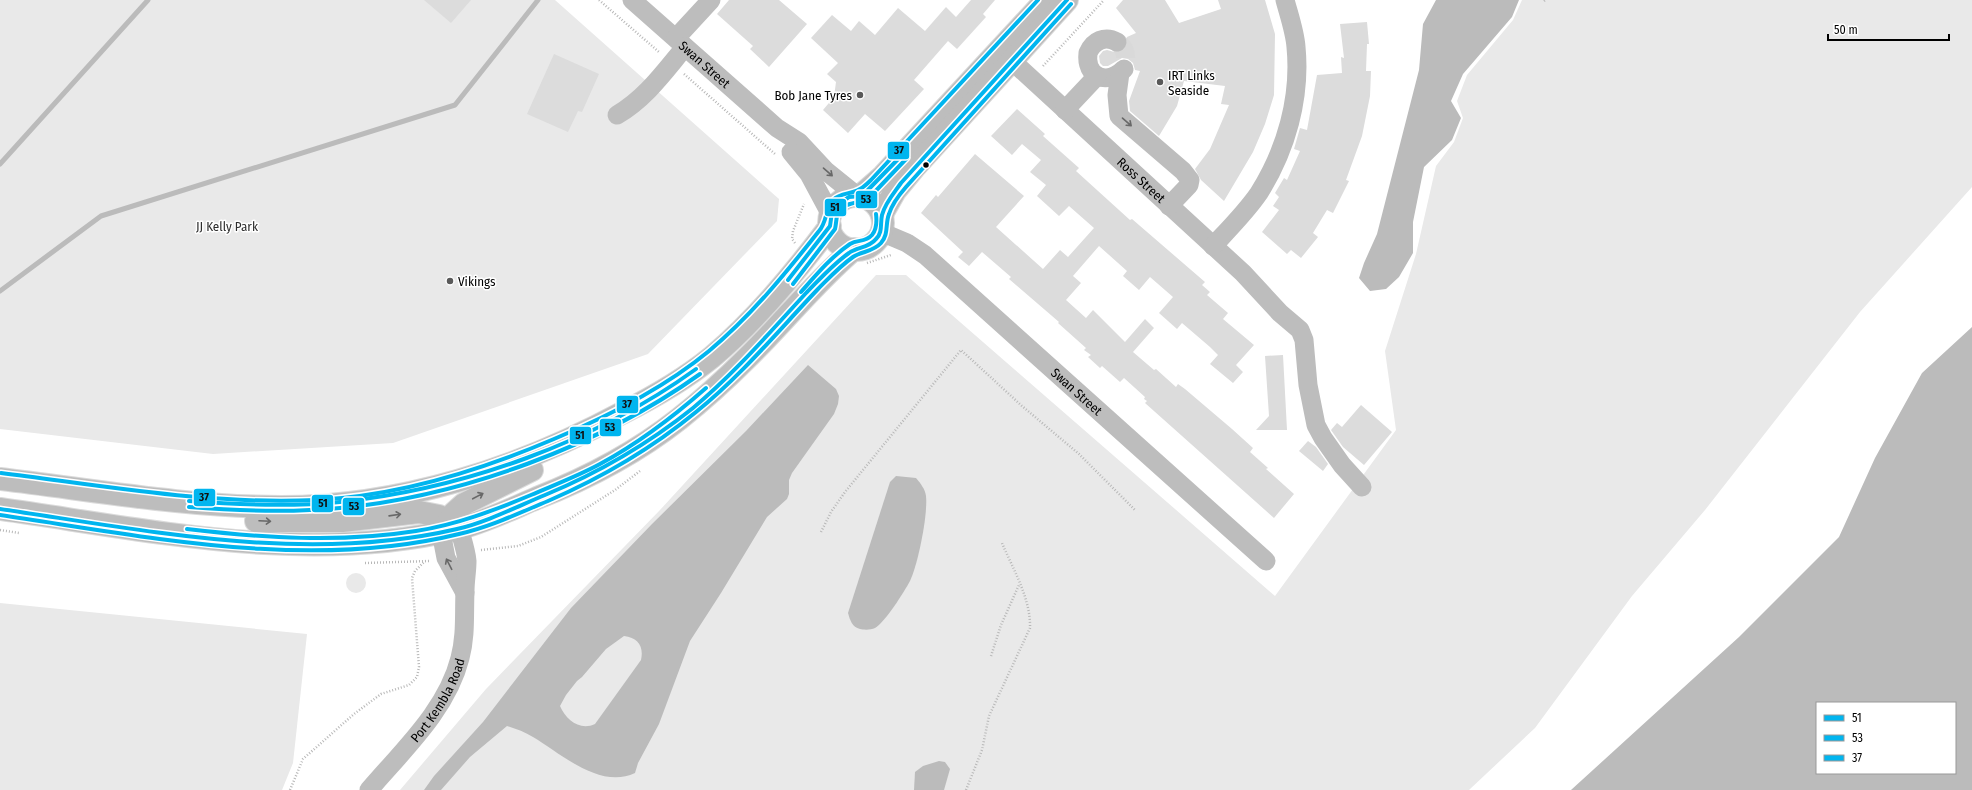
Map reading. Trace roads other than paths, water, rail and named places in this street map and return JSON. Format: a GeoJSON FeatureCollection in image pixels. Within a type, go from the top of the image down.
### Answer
{"type":"FeatureCollection","features":[{"type":"Feature","properties":{"kind":"main road"},"geometry":{"type":"LineString","coordinates":[[830,220],[833,234],[838,242],[846,247],[854,249],[868,247],[874,243],[895,191],[1005,55],[1046,0]]}},
{"type":"Feature","properties":{"kind":"main road"},"geometry":{"type":"LineString","coordinates":[[0,479],[227,505],[283,507],[353,502],[431,488],[484,473],[517,462],[597,427],[680,381],[711,358],[731,340],[782,288],[830,220],[835,207],[841,201],[859,196],[883,176],[1005,55],[1067,0]]}},
{"type":"Feature","properties":{"kind":"main road"},"geometry":{"type":"LineString","coordinates":[[859,196],[874,202],[882,223]]}},
{"type":"Feature","properties":{"kind":"main road"},"geometry":{"type":"LineString","coordinates":[[0,510],[170,533],[259,543],[335,544],[403,539],[487,519],[602,470],[657,436],[726,378],[747,358],[827,272],[854,249]]}},
{"type":"Feature","properties":{"kind":"main road"},"geometry":{"type":"LineString","coordinates":[[450,527],[458,508],[471,499],[573,448],[597,427]]}},
{"type":"Feature","properties":{"kind":"main road"},"geometry":{"type":"LineString","coordinates":[[174,500],[217,516],[240,520],[330,522],[419,512],[435,514],[450,527]]}},
{"type":"Feature","properties":{"kind":"street","name":"Swan Street"},"geometry":{"type":"LineString","coordinates":[[632,0],[777,128],[799,142],[826,171],[859,196]]}},
{"type":"Feature","properties":{"kind":"street"},"geometry":{"type":"LineString","coordinates":[[616,115],[633,106],[672,63],[681,43],[712,0]]}},
{"type":"Feature","properties":{"kind":"street"},"geometry":{"type":"LineString","coordinates":[[1213,246],[1258,193],[1275,163],[1288,128],[1294,105],[1298,76],[1296,46],[1285,0]]}},
{"type":"Feature","properties":{"kind":"street"},"geometry":{"type":"LineString","coordinates":[[1117,42],[1102,39],[1090,47],[1088,53],[1088,66],[1097,76],[1109,78],[1122,71],[1117,95],[1119,116],[1183,171],[1190,180],[1188,185],[1170,206]]}},
{"type":"Feature","properties":{"kind":"street","name":"Ross Street"},"geometry":{"type":"LineString","coordinates":[[1005,55],[1243,273],[1280,313],[1297,326],[1304,340],[1308,385],[1316,425],[1323,438],[1342,465],[1362,487]]}},
{"type":"Feature","properties":{"kind":"street"},"geometry":{"type":"LineString","coordinates":[[1065,110],[1097,76]]}},
{"type":"Feature","properties":{"kind":"street","name":"Swan Street"},"geometry":{"type":"LineString","coordinates":[[777,128],[790,150],[809,174],[830,220]]}},
{"type":"Feature","properties":{"kind":"street","name":"Swan Street"},"geometry":{"type":"LineString","coordinates":[[882,223],[925,255],[1266,561]]}},
{"type":"Feature","properties":{"kind":"street","name":"Port Kembla Road"},"geometry":{"type":"LineString","coordinates":[[369,790],[431,716],[449,687],[457,669],[463,644],[466,615],[465,593],[446,558],[450,527]]}},
{"type":"Feature","properties":{"kind":"waterway"},"geometry":{"type":"LineString","coordinates":[[0,164],[148,0]]}},
{"type":"Feature","properties":{"kind":"waterway"},"geometry":{"type":"LineString","coordinates":[[0,291],[101,216],[455,105],[538,0]]}},
{"type":"Feature","properties":{"kind":"tunnel"},"geometry":{"type":"LineString","coordinates":[[1117,42],[1123,48],[1125,54],[1126,61],[1124,69]]}},
{"type":"Feature","properties":{"kind":"place","name":"IRT Links Seaside"},"geometry":{"type":"Point","coordinates":[1160,82]}},
{"type":"Feature","properties":{"kind":"place","name":"Bob Jane Tyres"},"geometry":{"type":"Point","coordinates":[860,95]}},
{"type":"Feature","properties":{"kind":"place","name":"Vikings"},"geometry":{"type":"Point","coordinates":[450,281]}},
{"type":"Feature","properties":{"kind":"park label","name":"JJ Kelly Park"},"geometry":{"type":"Point","coordinates":[227,226]}}]}
